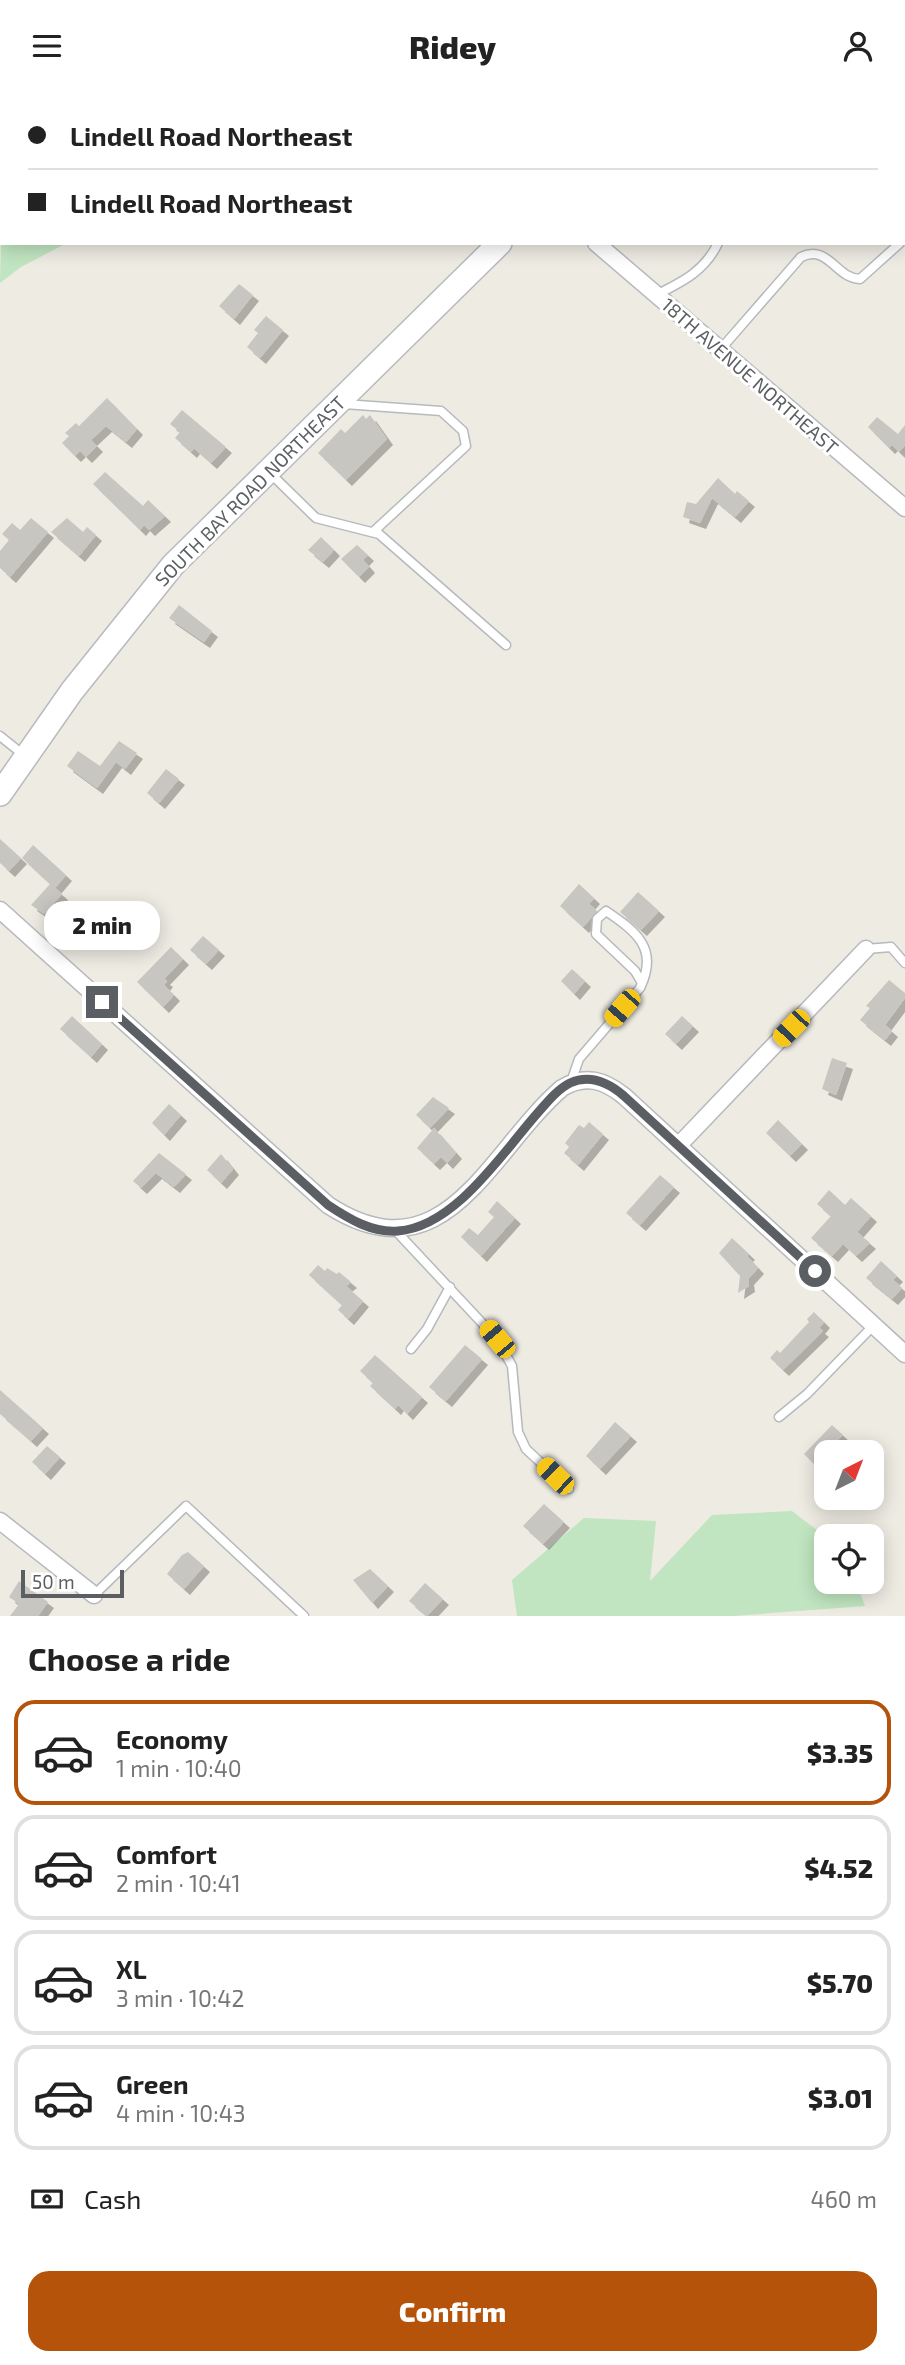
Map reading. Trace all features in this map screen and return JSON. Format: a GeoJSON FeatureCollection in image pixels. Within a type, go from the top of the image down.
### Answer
{"type":"FeatureCollection","features":[{"type":"Feature","properties":{"kind":"street","name":"SOUTH BAY ROAD NORTHEAST"},"geometry":{"type":"LineString","coordinates":[[0,794],[93,664],[173,565],[497,245]]}},
{"type":"Feature","properties":{"kind":"street","name":"18TH AVENUE NORTHEAST"},"geometry":{"type":"LineString","coordinates":[[598,245],[905,508]]}},
{"type":"Feature","properties":{"kind":"street"},"geometry":{"type":"LineString","coordinates":[[0,910],[328,1205],[353,1221],[396,1231],[421,1225],[450,1209],[554,1095],[571,1082],[589,1079],[611,1085],[905,1353]]}},
{"type":"Feature","properties":{"kind":"street"},"geometry":{"type":"LineString","coordinates":[[678,1146],[866,949]]}},
{"type":"Feature","properties":{"kind":"street"},"geometry":{"type":"LineString","coordinates":[[1,1524],[94,1595]]}},
{"type":"Feature","properties":{"kind":"lane"},"geometry":{"type":"LineString","coordinates":[[656,295],[694,274],[716,245]]}},
{"type":"Feature","properties":{"kind":"lane"},"geometry":{"type":"LineString","coordinates":[[720,350],[801,257],[821,254],[846,276],[860,279],[898,245]]}},
{"type":"Feature","properties":{"kind":"lane"},"geometry":{"type":"LineString","coordinates":[[337,403],[442,411],[463,431],[466,446],[373,532]]}},
{"type":"Feature","properties":{"kind":"lane"},"geometry":{"type":"LineString","coordinates":[[268,471],[316,518],[379,534],[506,645]]}},
{"type":"Feature","properties":{"kind":"lane"},"geometry":{"type":"LineString","coordinates":[[0,736],[26,756]]}},
{"type":"Feature","properties":{"kind":"lane"},"geometry":{"type":"LineString","coordinates":[[571,1082],[579,1059],[642,983],[648,971],[646,947],[629,927],[606,911],[597,919],[596,934],[635,971],[642,983]]}},
{"type":"Feature","properties":{"kind":"lane"},"geometry":{"type":"LineString","coordinates":[[866,949],[891,947],[905,963]]}},
{"type":"Feature","properties":{"kind":"lane"},"geometry":{"type":"LineString","coordinates":[[396,1231],[481,1320],[505,1352],[512,1366],[518,1432],[526,1449],[569,1489]]}},
{"type":"Feature","properties":{"kind":"lane"},"geometry":{"type":"LineString","coordinates":[[411,1349],[427,1329],[450,1287]]}},
{"type":"Feature","properties":{"kind":"lane"},"geometry":{"type":"LineString","coordinates":[[779,1417],[807,1394],[874,1325]]}},
{"type":"Feature","properties":{"kind":"lane"},"geometry":{"type":"LineString","coordinates":[[94,1595],[186,1506],[304,1616]]}},
{"type":"Feature","properties":{"kind":"green space"},"geometry":{"type":"Polygon","coordinates":[[[1,245],[63,245],[21,267],[0,283],[1,245]]]}},
{"type":"Feature","properties":{"kind":"green space"},"geometry":{"type":"Polygon","coordinates":[[[792,1511],[814,1528],[814,1594],[860,1594],[865,1606],[733,1616],[517,1616],[512,1580],[584,1518],[656,1521],[650,1581],[712,1515],[792,1511]]]}},
{"type":"Feature","properties":{"kind":"building"},"geometry":{"type":"Polygon","coordinates":[[[239,284],[253,295],[234,319],[219,306],[239,284]]]}},
{"type":"Feature","properties":{"kind":"building"},"geometry":{"type":"Polygon","coordinates":[[[266,316],[283,330],[260,358],[247,347],[258,333],[254,330],[266,316]]]}},
{"type":"Feature","properties":{"kind":"building"},"geometry":{"type":"Polygon","coordinates":[[[107,398],[137,429],[126,442],[106,426],[91,440],[97,446],[86,457],[80,451],[75,456],[62,443],[69,436],[65,433],[76,423],[79,426],[107,398]]]}},
{"type":"Feature","properties":{"kind":"building"},"geometry":{"type":"Polygon","coordinates":[[[182,410],[226,447],[211,463],[194,448],[191,452],[175,438],[180,432],[170,424],[182,410]]]}},
{"type":"Feature","properties":{"kind":"building"},"geometry":{"type":"Polygon","coordinates":[[[363,415],[366,419],[370,415],[387,439],[346,480],[318,453],[341,429],[345,433],[363,415]]]}},
{"type":"Feature","properties":{"kind":"building"},"geometry":{"type":"Polygon","coordinates":[[[877,417],[898,434],[905,425],[905,445],[899,452],[892,445],[889,448],[868,427],[877,417]]]}},
{"type":"Feature","properties":{"kind":"building"},"geometry":{"type":"Polygon","coordinates":[[[105,472],[143,506],[148,500],[165,516],[149,530],[144,525],[140,530],[93,484],[105,472]]]}},
{"type":"Feature","properties":{"kind":"building"},"geometry":{"type":"Polygon","coordinates":[[[718,478],[735,494],[737,491],[749,501],[735,517],[712,498],[700,523],[683,517],[687,502],[696,504],[718,478]]]}},
{"type":"Feature","properties":{"kind":"building"},"geometry":{"type":"Polygon","coordinates":[[[31,518],[48,532],[10,577],[0,568],[0,551],[9,540],[2,534],[12,523],[20,530],[31,518]]]}},
{"type":"Feature","properties":{"kind":"building"},"geometry":{"type":"Polygon","coordinates":[[[67,518],[83,532],[87,527],[96,535],[79,556],[51,532],[67,518]]]}},
{"type":"Feature","properties":{"kind":"building"},"geometry":{"type":"Polygon","coordinates":[[[321,537],[334,550],[323,562],[308,550],[321,537]]]}},
{"type":"Feature","properties":{"kind":"building"},"geometry":{"type":"Polygon","coordinates":[[[357,545],[368,555],[363,560],[369,567],[359,577],[341,559],[357,545]]]}},
{"type":"Feature","properties":{"kind":"building"},"geometry":{"type":"Polygon","coordinates":[[[179,605],[212,631],[204,642],[169,618],[179,605]]]}},
{"type":"Feature","properties":{"kind":"building"},"geometry":{"type":"Polygon","coordinates":[[[119,741],[137,753],[125,769],[116,762],[97,788],[67,766],[78,751],[100,766],[119,741]]]}},
{"type":"Feature","properties":{"kind":"building"},"geometry":{"type":"Polygon","coordinates":[[[166,769],[179,779],[159,803],[147,793],[166,769]]]}},
{"type":"Feature","properties":{"kind":"building"},"geometry":{"type":"Polygon","coordinates":[[[0,839],[21,858],[9,871],[0,863],[0,839]]]}},
{"type":"Feature","properties":{"kind":"building"},"geometry":{"type":"Polygon","coordinates":[[[33,845],[66,875],[55,888],[62,894],[44,914],[31,905],[50,884],[22,858],[33,845]]]}},
{"type":"Feature","properties":{"kind":"building"},"geometry":{"type":"Polygon","coordinates":[[[579,884],[594,898],[589,904],[597,911],[583,927],[560,906],[579,884]]]}},
{"type":"Feature","properties":{"kind":"building"},"geometry":{"type":"Polygon","coordinates":[[[638,892],[659,911],[641,930],[620,912],[638,892]]]}},
{"type":"Feature","properties":{"kind":"building"},"geometry":{"type":"Polygon","coordinates":[[[203,936],[219,950],[206,964],[190,950],[203,936]]]}},
{"type":"Feature","properties":{"kind":"building"},"geometry":{"type":"Polygon","coordinates":[[[171,947],[183,959],[164,979],[167,981],[164,985],[174,995],[163,1007],[137,982],[171,947]]]}},
{"type":"Feature","properties":{"kind":"building"},"geometry":{"type":"Polygon","coordinates":[[[572,969],[585,981],[574,994],[561,981],[572,969]]]}},
{"type":"Feature","properties":{"kind":"building"},"geometry":{"type":"Polygon","coordinates":[[[889,980],[905,993],[905,998],[885,1025],[892,1031],[885,1040],[860,1020],[870,1008],[866,1006],[889,980]]]}},
{"type":"Feature","properties":{"kind":"building"},"geometry":{"type":"Polygon","coordinates":[[[72,1016],[102,1044],[91,1057],[60,1029],[72,1016]]]}},
{"type":"Feature","properties":{"kind":"building"},"geometry":{"type":"Polygon","coordinates":[[[682,1016],[693,1026],[676,1044],[665,1034],[682,1016]]]}},
{"type":"Feature","properties":{"kind":"building"},"geometry":{"type":"Polygon","coordinates":[[[832,1058],[847,1063],[836,1095],[822,1089],[832,1058]]]}},
{"type":"Feature","properties":{"kind":"building"},"geometry":{"type":"Polygon","coordinates":[[[433,1097],[449,1108],[430,1128],[416,1115],[433,1097]]]}},
{"type":"Feature","properties":{"kind":"building"},"geometry":{"type":"Polygon","coordinates":[[[169,1104],[181,1115],[164,1135],[152,1123],[169,1104]]]}},
{"type":"Feature","properties":{"kind":"building"},"geometry":{"type":"Polygon","coordinates":[[[778,1120],[802,1144],[790,1156],[766,1133],[778,1120]]]}},
{"type":"Feature","properties":{"kind":"building"},"geometry":{"type":"Polygon","coordinates":[[[589,1122],[603,1134],[578,1165],[564,1153],[569,1147],[565,1143],[579,1125],[584,1128],[589,1122]]]}},
{"type":"Feature","properties":{"kind":"building"},"geometry":{"type":"Polygon","coordinates":[[[434,1128],[456,1153],[447,1163],[441,1157],[434,1164],[417,1148],[434,1128]]]}},
{"type":"Feature","properties":{"kind":"building"},"geometry":{"type":"Polygon","coordinates":[[[159,1153],[186,1174],[174,1187],[156,1173],[141,1188],[133,1181],[159,1153]]]}},
{"type":"Feature","properties":{"kind":"building"},"geometry":{"type":"Polygon","coordinates":[[[221,1154],[233,1169],[221,1183],[207,1170],[221,1154]]]}},
{"type":"Feature","properties":{"kind":"building"},"geometry":{"type":"Polygon","coordinates":[[[660,1175],[674,1187],[640,1225],[626,1213],[660,1175]]]}},
{"type":"Feature","properties":{"kind":"building"},"geometry":{"type":"Polygon","coordinates":[[[829,1190],[845,1205],[851,1198],[871,1216],[857,1232],[870,1243],[856,1256],[843,1244],[832,1256],[811,1238],[831,1216],[817,1204],[829,1190]]]}},
{"type":"Feature","properties":{"kind":"building"},"geometry":{"type":"Polygon","coordinates":[[[497,1201],[515,1218],[481,1256],[461,1237],[469,1228],[478,1235],[494,1217],[488,1212],[497,1201]]]}},
{"type":"Feature","properties":{"kind":"building"},"geometry":{"type":"Polygon","coordinates":[[[732,1238],[749,1254],[747,1256],[758,1268],[748,1279],[749,1286],[738,1293],[740,1276],[719,1253],[732,1238]]]}},
{"type":"Feature","properties":{"kind":"building"},"geometry":{"type":"Polygon","coordinates":[[[881,1261],[897,1276],[893,1280],[902,1288],[892,1299],[866,1278],[881,1261]]]}},
{"type":"Feature","properties":{"kind":"building"},"geometry":{"type":"Polygon","coordinates":[[[318,1265],[325,1271],[327,1268],[337,1274],[339,1272],[351,1282],[346,1286],[363,1301],[348,1319],[338,1310],[342,1305],[309,1275],[318,1265]]]}},
{"type":"Feature","properties":{"kind":"building"},"geometry":{"type":"Polygon","coordinates":[[[814,1312],[824,1322],[819,1328],[823,1331],[783,1370],[770,1358],[777,1350],[780,1353],[809,1322],[807,1319],[814,1312]]]}},
{"type":"Feature","properties":{"kind":"building"},"geometry":{"type":"Polygon","coordinates":[[[465,1345],[482,1359],[446,1401],[429,1387],[465,1345]]]}},
{"type":"Feature","properties":{"kind":"building"},"geometry":{"type":"Polygon","coordinates":[[[375,1355],[422,1397],[407,1414],[398,1405],[395,1409],[370,1386],[373,1383],[360,1371],[375,1355]]]}},
{"type":"Feature","properties":{"kind":"building"},"geometry":{"type":"Polygon","coordinates":[[[0,1390],[43,1428],[31,1441],[0,1414],[0,1390]]]}},
{"type":"Feature","properties":{"kind":"building"},"geometry":{"type":"Polygon","coordinates":[[[615,1422],[631,1436],[600,1469],[586,1456],[615,1422]]]}},
{"type":"Feature","properties":{"kind":"building"},"geometry":{"type":"Polygon","coordinates":[[[832,1425],[843,1435],[838,1440],[818,1440],[832,1425]]]}},
{"type":"Feature","properties":{"kind":"building"},"geometry":{"type":"Polygon","coordinates":[[[814,1444],[814,1464],[804,1454],[814,1444]]]}},
{"type":"Feature","properties":{"kind":"building"},"geometry":{"type":"Polygon","coordinates":[[[47,1446],[60,1457],[45,1474],[32,1462],[47,1446]]]}},
{"type":"Feature","properties":{"kind":"building"},"geometry":{"type":"Polygon","coordinates":[[[544,1504],[564,1522],[543,1544],[523,1526],[544,1504]]]}},
{"type":"Feature","properties":{"kind":"building"},"geometry":{"type":"Polygon","coordinates":[[[188,1552],[204,1566],[184,1589],[167,1574],[182,1555],[188,1552]]]}},
{"type":"Feature","properties":{"kind":"building"},"geometry":{"type":"Polygon","coordinates":[[[370,1569],[388,1586],[372,1603],[353,1580],[370,1569]]]}},
{"type":"Feature","properties":{"kind":"building"},"geometry":{"type":"Polygon","coordinates":[[[19,1581],[48,1602],[38,1616],[10,1616],[19,1604],[9,1597],[19,1581]]]}},
{"type":"Feature","properties":{"kind":"building"},"geometry":{"type":"Polygon","coordinates":[[[425,1583],[443,1599],[427,1616],[409,1601],[425,1583]]]}},
{"type":"Feature","properties":{"kind":"route"},"geometry":{"type":"LineString","coordinates":[[102,1002],[328,1205],[353,1221],[396,1231],[421,1225],[441,1216],[469,1191],[554,1095],[571,1082],[589,1079],[611,1085],[624,1096],[815,1271]]}}]}
